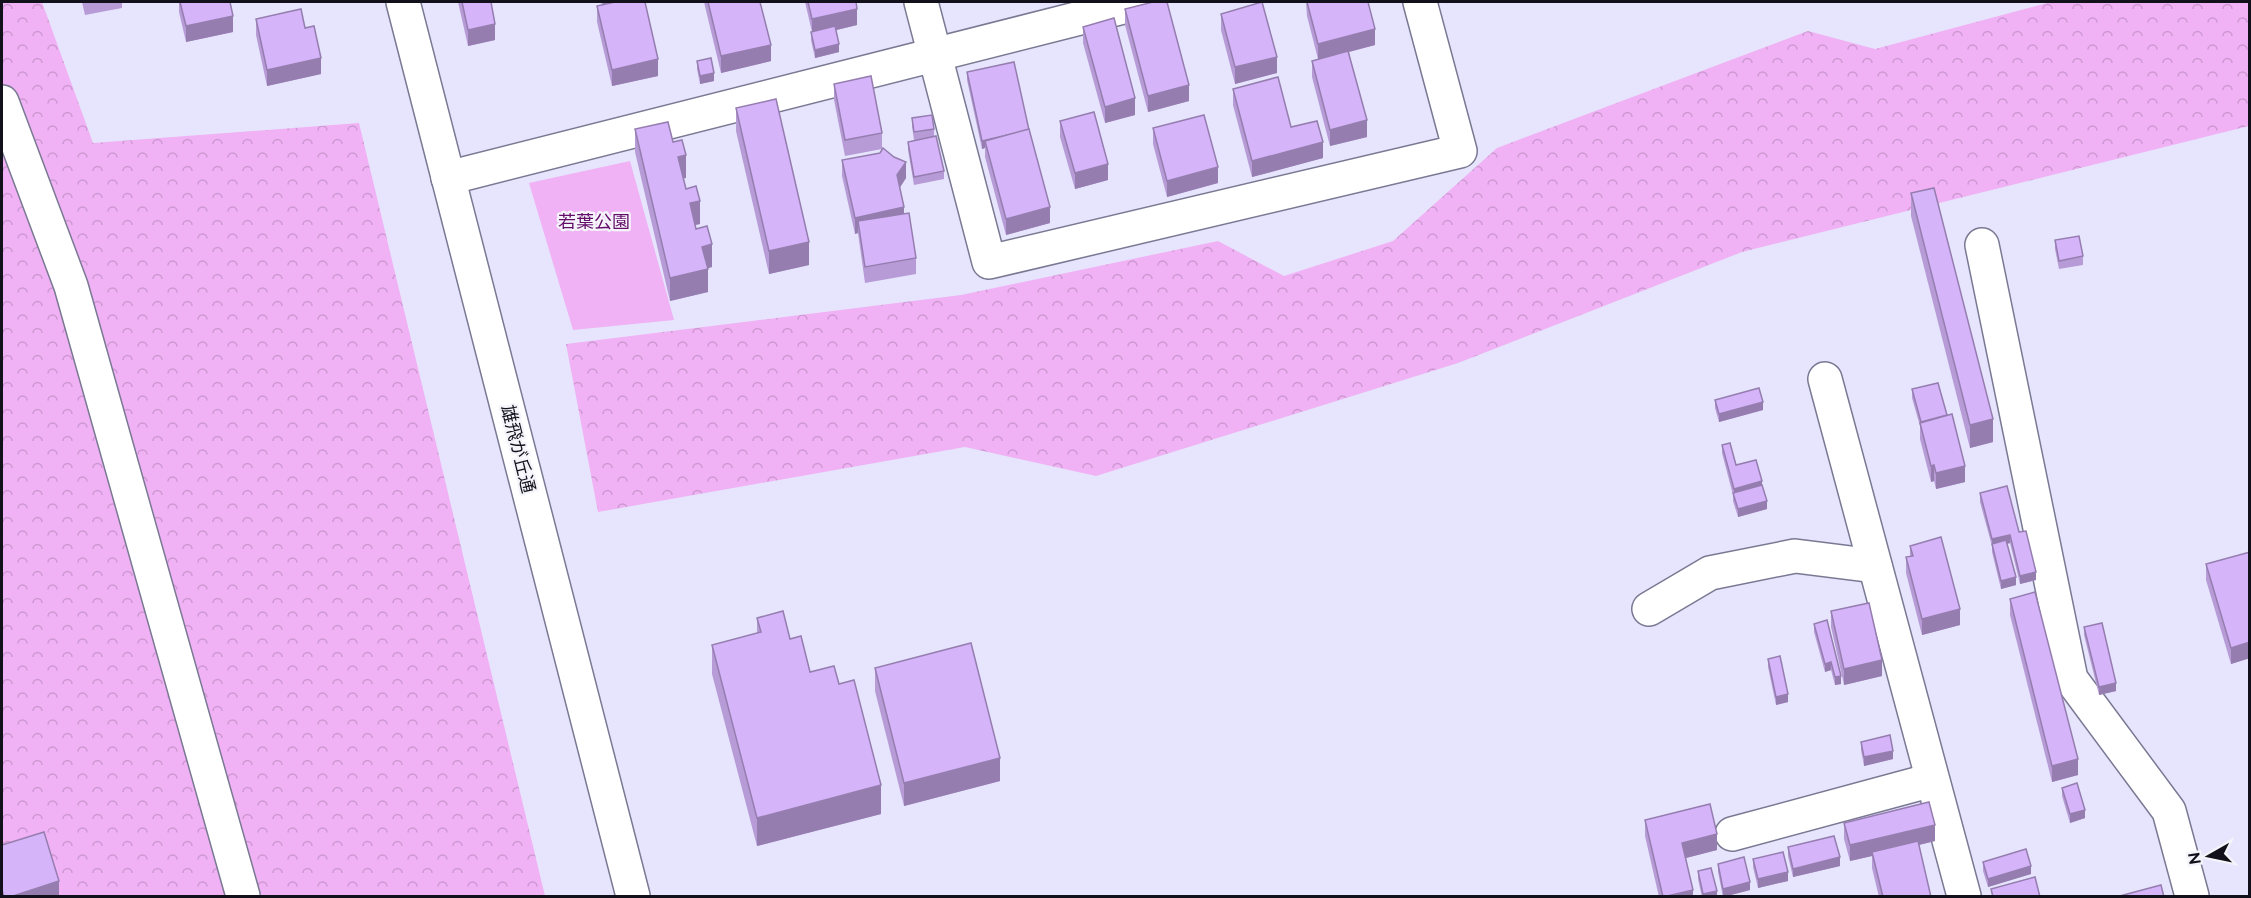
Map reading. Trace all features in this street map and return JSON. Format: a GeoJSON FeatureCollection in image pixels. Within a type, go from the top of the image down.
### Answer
{"type":"FeatureCollection","features":[{"type":"Feature","properties":{"kind":"street","name":"雄飛が丘通"},"geometry":{"type":"LineString","coordinates":[[403,2],[633,897]]}},
{"type":"Feature","properties":{"kind":"street"},"geometry":{"type":"LineString","coordinates":[[921,2],[990,262],[1460,151],[1420,2]]}},
{"type":"Feature","properties":{"kind":"street"},"geometry":{"type":"LineString","coordinates":[[448,178],[1143,2]]}},
{"type":"Feature","properties":{"kind":"street"},"geometry":{"type":"LineString","coordinates":[[2,102],[71,286],[150,572],[175,647],[243,897]]}},
{"type":"Feature","properties":{"kind":"street"},"geometry":{"type":"LineString","coordinates":[[1982,245],[2071,679],[2169,811],[2192,897]]}},
{"type":"Feature","properties":{"kind":"street"},"geometry":{"type":"LineString","coordinates":[[1825,379],[1964,897]]}},
{"type":"Feature","properties":{"kind":"street"},"geometry":{"type":"LineString","coordinates":[[1649,609],[1710,573],[1795,556],[1875,566]]}},
{"type":"Feature","properties":{"kind":"street"},"geometry":{"type":"LineString","coordinates":[[1732,834],[1932,780]]}},
{"type":"Feature","properties":{"kind":"green space"},"geometry":{"type":"Polygon","coordinates":[[[2,2],[42,2],[93,143],[359,123],[545,896],[2,896],[2,2]]]}},
{"type":"Feature","properties":{"kind":"green space"},"geometry":{"type":"Polygon","coordinates":[[[2051,2],[2249,2],[2249,126],[1742,252],[1458,363],[1096,476],[965,447],[598,512],[566,344],[961,295],[1218,241],[1284,276],[1393,241],[1497,148],[1808,31],[1875,49],[2051,2]]]}},
{"type":"Feature","properties":{"kind":"green space","name":"若葉公園"},"geometry":{"type":"Polygon","coordinates":[[[630,161],[674,320],[573,330],[529,183],[630,161]]]}},
{"type":"Feature","properties":{"kind":"building"},"geometry":{"type":"Polygon","coordinates":[[[180,2],[230,2],[233,16],[186,26],[180,2]]]}},
{"type":"Feature","properties":{"kind":"building"},"geometry":{"type":"Polygon","coordinates":[[[462,2],[491,2],[495,24],[468,30],[462,2]]]}},
{"type":"Feature","properties":{"kind":"building"},"geometry":{"type":"Polygon","coordinates":[[[615,2],[645,2],[658,59],[612,70],[597,6],[615,2]]]}},
{"type":"Feature","properties":{"kind":"building"},"geometry":{"type":"Polygon","coordinates":[[[708,2],[760,2],[771,45],[721,56],[708,2]]]}},
{"type":"Feature","properties":{"kind":"building"},"geometry":{"type":"Polygon","coordinates":[[[808,2],[856,2],[857,9],[812,19],[808,2]]]}},
{"type":"Feature","properties":{"kind":"building"},"geometry":{"type":"Polygon","coordinates":[[[1153,2],[1167,2],[1189,85],[1148,96],[1125,9],[1153,2]]]}},
{"type":"Feature","properties":{"kind":"building"},"geometry":{"type":"Polygon","coordinates":[[[1262,2],[1277,57],[1235,67],[1221,14],[1262,2]]]}},
{"type":"Feature","properties":{"kind":"building"},"geometry":{"type":"Polygon","coordinates":[[[1307,2],[1368,2],[1375,29],[1318,44],[1307,2]]]}},
{"type":"Feature","properties":{"kind":"building"},"geometry":{"type":"Polygon","coordinates":[[[301,9],[305,28],[314,26],[321,58],[267,70],[256,19],[301,9]]]}},
{"type":"Feature","properties":{"kind":"building"},"geometry":{"type":"Polygon","coordinates":[[[1114,18],[1135,98],[1105,107],[1083,27],[1114,18]]]}},
{"type":"Feature","properties":{"kind":"building"},"geometry":{"type":"Polygon","coordinates":[[[835,26],[839,44],[815,50],[811,32],[835,26]]]}},
{"type":"Feature","properties":{"kind":"building"},"geometry":{"type":"Polygon","coordinates":[[[1348,51],[1367,120],[1330,130],[1312,61],[1348,51]]]}},
{"type":"Feature","properties":{"kind":"building"},"geometry":{"type":"Polygon","coordinates":[[[711,58],[714,73],[700,76],[697,61],[711,58]]]}},
{"type":"Feature","properties":{"kind":"building"},"geometry":{"type":"Polygon","coordinates":[[[1014,62],[1029,130],[982,141],[967,72],[1014,62]]]}},
{"type":"Feature","properties":{"kind":"building"},"geometry":{"type":"Polygon","coordinates":[[[871,76],[882,133],[845,140],[834,84],[871,76]]]}},
{"type":"Feature","properties":{"kind":"building"},"geometry":{"type":"Polygon","coordinates":[[[1278,77],[1291,127],[1317,121],[1323,142],[1252,161],[1233,89],[1278,77]]]}},
{"type":"Feature","properties":{"kind":"building"},"geometry":{"type":"Polygon","coordinates":[[[776,99],[809,242],[769,251],[736,108],[776,99]]]}},
{"type":"Feature","properties":{"kind":"building"},"geometry":{"type":"Polygon","coordinates":[[[1094,112],[1108,164],[1075,173],[1060,121],[1094,112]]]}},
{"type":"Feature","properties":{"kind":"building"},"geometry":{"type":"Polygon","coordinates":[[[932,115],[934,129],[914,132],[912,118],[932,115]]]}},
{"type":"Feature","properties":{"kind":"building"},"geometry":{"type":"Polygon","coordinates":[[[1204,115],[1218,167],[1167,181],[1153,128],[1204,115]]]}},
{"type":"Feature","properties":{"kind":"building"},"geometry":{"type":"Polygon","coordinates":[[[668,122],[673,142],[682,140],[686,155],[678,157],[686,189],[696,186],[700,201],[690,203],[696,229],[707,226],[712,244],[702,247],[708,269],[670,278],[635,129],[668,122]]]}},
{"type":"Feature","properties":{"kind":"building"},"geometry":{"type":"Polygon","coordinates":[[[1029,129],[1050,207],[1006,219],[985,141],[1029,129]]]}},
{"type":"Feature","properties":{"kind":"building"},"geometry":{"type":"Polygon","coordinates":[[[936,136],[944,171],[914,177],[908,142],[936,136]]]}},
{"type":"Feature","properties":{"kind":"building"},"geometry":{"type":"Polygon","coordinates":[[[883,148],[894,157],[906,162],[897,175],[904,207],[855,218],[842,160],[880,153],[883,148]]]}},
{"type":"Feature","properties":{"kind":"building"},"geometry":{"type":"Polygon","coordinates":[[[1934,188],[1993,419],[1970,425],[1911,193],[1934,188]]]}},
{"type":"Feature","properties":{"kind":"building"},"geometry":{"type":"Polygon","coordinates":[[[909,213],[916,258],[865,267],[858,221],[909,213]]]}},
{"type":"Feature","properties":{"kind":"building"},"geometry":{"type":"Polygon","coordinates":[[[2079,236],[2083,256],[2059,261],[2055,240],[2079,236]]]}},
{"type":"Feature","properties":{"kind":"building"},"geometry":{"type":"Polygon","coordinates":[[[1938,383],[1947,415],[1921,422],[1912,389],[1938,383]]]}},
{"type":"Feature","properties":{"kind":"building"},"geometry":{"type":"Polygon","coordinates":[[[1759,388],[1763,402],[1719,414],[1715,400],[1759,388]]]}},
{"type":"Feature","properties":{"kind":"building"},"geometry":{"type":"Polygon","coordinates":[[[1952,414],[1965,466],[1936,473],[1934,465],[1931,466],[1920,423],[1952,414]]]}},
{"type":"Feature","properties":{"kind":"building"},"geometry":{"type":"Polygon","coordinates":[[[1730,443],[1736,465],[1756,460],[1762,481],[1734,489],[1722,445],[1730,443]]]}},
{"type":"Feature","properties":{"kind":"building"},"geometry":{"type":"Polygon","coordinates":[[[1762,485],[1767,501],[1738,509],[1733,493],[1762,485]]]}},
{"type":"Feature","properties":{"kind":"building"},"geometry":{"type":"Polygon","coordinates":[[[2007,486],[2019,532],[2026,531],[2036,572],[2020,576],[2010,535],[1992,539],[1980,493],[2007,486]]]}},
{"type":"Feature","properties":{"kind":"building"},"geometry":{"type":"Polygon","coordinates":[[[1941,537],[1960,609],[1922,619],[1906,557],[1913,556],[1910,546],[1941,537]]]}},
{"type":"Feature","properties":{"kind":"building"},"geometry":{"type":"Polygon","coordinates":[[[2006,540],[2016,577],[2001,581],[1992,544],[2006,540]]]}},
{"type":"Feature","properties":{"kind":"building"},"geometry":{"type":"Polygon","coordinates":[[[2250,552],[2250,642],[2231,648],[2206,564],[2250,552]]]}},
{"type":"Feature","properties":{"kind":"building"},"geometry":{"type":"Polygon","coordinates":[[[2035,592],[2078,759],[2052,766],[2010,599],[2035,592]]]}},
{"type":"Feature","properties":{"kind":"building"},"geometry":{"type":"Polygon","coordinates":[[[1869,603],[1882,660],[1844,669],[1831,611],[1869,603]]]}},
{"type":"Feature","properties":{"kind":"building"},"geometry":{"type":"Polygon","coordinates":[[[783,611],[790,639],[801,636],[810,672],[834,666],[839,684],[854,680],[881,785],[757,818],[712,645],[761,632],[757,618],[783,611]]]}},
{"type":"Feature","properties":{"kind":"building"},"geometry":{"type":"Polygon","coordinates":[[[1827,620],[1841,676],[1835,677],[1831,662],[1825,664],[1814,624],[1827,620]]]}},
{"type":"Feature","properties":{"kind":"building"},"geometry":{"type":"Polygon","coordinates":[[[2102,623],[2116,683],[2099,687],[2084,627],[2102,623]]]}},
{"type":"Feature","properties":{"kind":"building"},"geometry":{"type":"Polygon","coordinates":[[[971,643],[1000,758],[904,783],[875,668],[971,643]]]}},
{"type":"Feature","properties":{"kind":"building"},"geometry":{"type":"Polygon","coordinates":[[[1780,656],[1788,694],[1776,697],[1768,659],[1780,656]]]}},
{"type":"Feature","properties":{"kind":"building"},"geometry":{"type":"Polygon","coordinates":[[[1890,735],[1893,751],[1864,757],[1861,742],[1890,735]]]}},
{"type":"Feature","properties":{"kind":"building"},"geometry":{"type":"Polygon","coordinates":[[[2077,783],[2085,810],[2070,814],[2062,788],[2077,783]]]}},
{"type":"Feature","properties":{"kind":"building"},"geometry":{"type":"Polygon","coordinates":[[[1929,802],[1935,825],[1850,845],[1844,823],[1929,802]]]}},
{"type":"Feature","properties":{"kind":"building"},"geometry":{"type":"Polygon","coordinates":[[[1710,804],[1717,834],[1682,843],[1693,890],[1663,897],[1645,820],[1710,804]]]}},
{"type":"Feature","properties":{"kind":"building"},"geometry":{"type":"Polygon","coordinates":[[[44,832],[59,881],[4,897],[2,845],[44,832]]]}},
{"type":"Feature","properties":{"kind":"building"},"geometry":{"type":"Polygon","coordinates":[[[1834,836],[1840,857],[1793,869],[1788,847],[1834,836]]]}},
{"type":"Feature","properties":{"kind":"building"},"geometry":{"type":"Polygon","coordinates":[[[1918,841],[1931,897],[1883,897],[1872,852],[1918,841]]]}},
{"type":"Feature","properties":{"kind":"building"},"geometry":{"type":"Polygon","coordinates":[[[2026,849],[2031,866],[1988,879],[1983,862],[2026,849]]]}},
{"type":"Feature","properties":{"kind":"building"},"geometry":{"type":"Polygon","coordinates":[[[1783,852],[1788,872],[1758,879],[1753,859],[1783,852]]]}},
{"type":"Feature","properties":{"kind":"building"},"geometry":{"type":"Polygon","coordinates":[[[1744,857],[1750,882],[1723,889],[1718,864],[1744,857]]]}},
{"type":"Feature","properties":{"kind":"building"},"geometry":{"type":"Polygon","coordinates":[[[1711,868],[1717,891],[1703,894],[1698,871],[1711,868]]]}},
{"type":"Feature","properties":{"kind":"building"},"geometry":{"type":"Polygon","coordinates":[[[2035,877],[2040,897],[1993,897],[1991,889],[2035,877]]]}},
{"type":"Feature","properties":{"kind":"building"},"geometry":{"type":"Polygon","coordinates":[[[2161,885],[2164,897],[2116,897],[2161,885]]]}}]}
